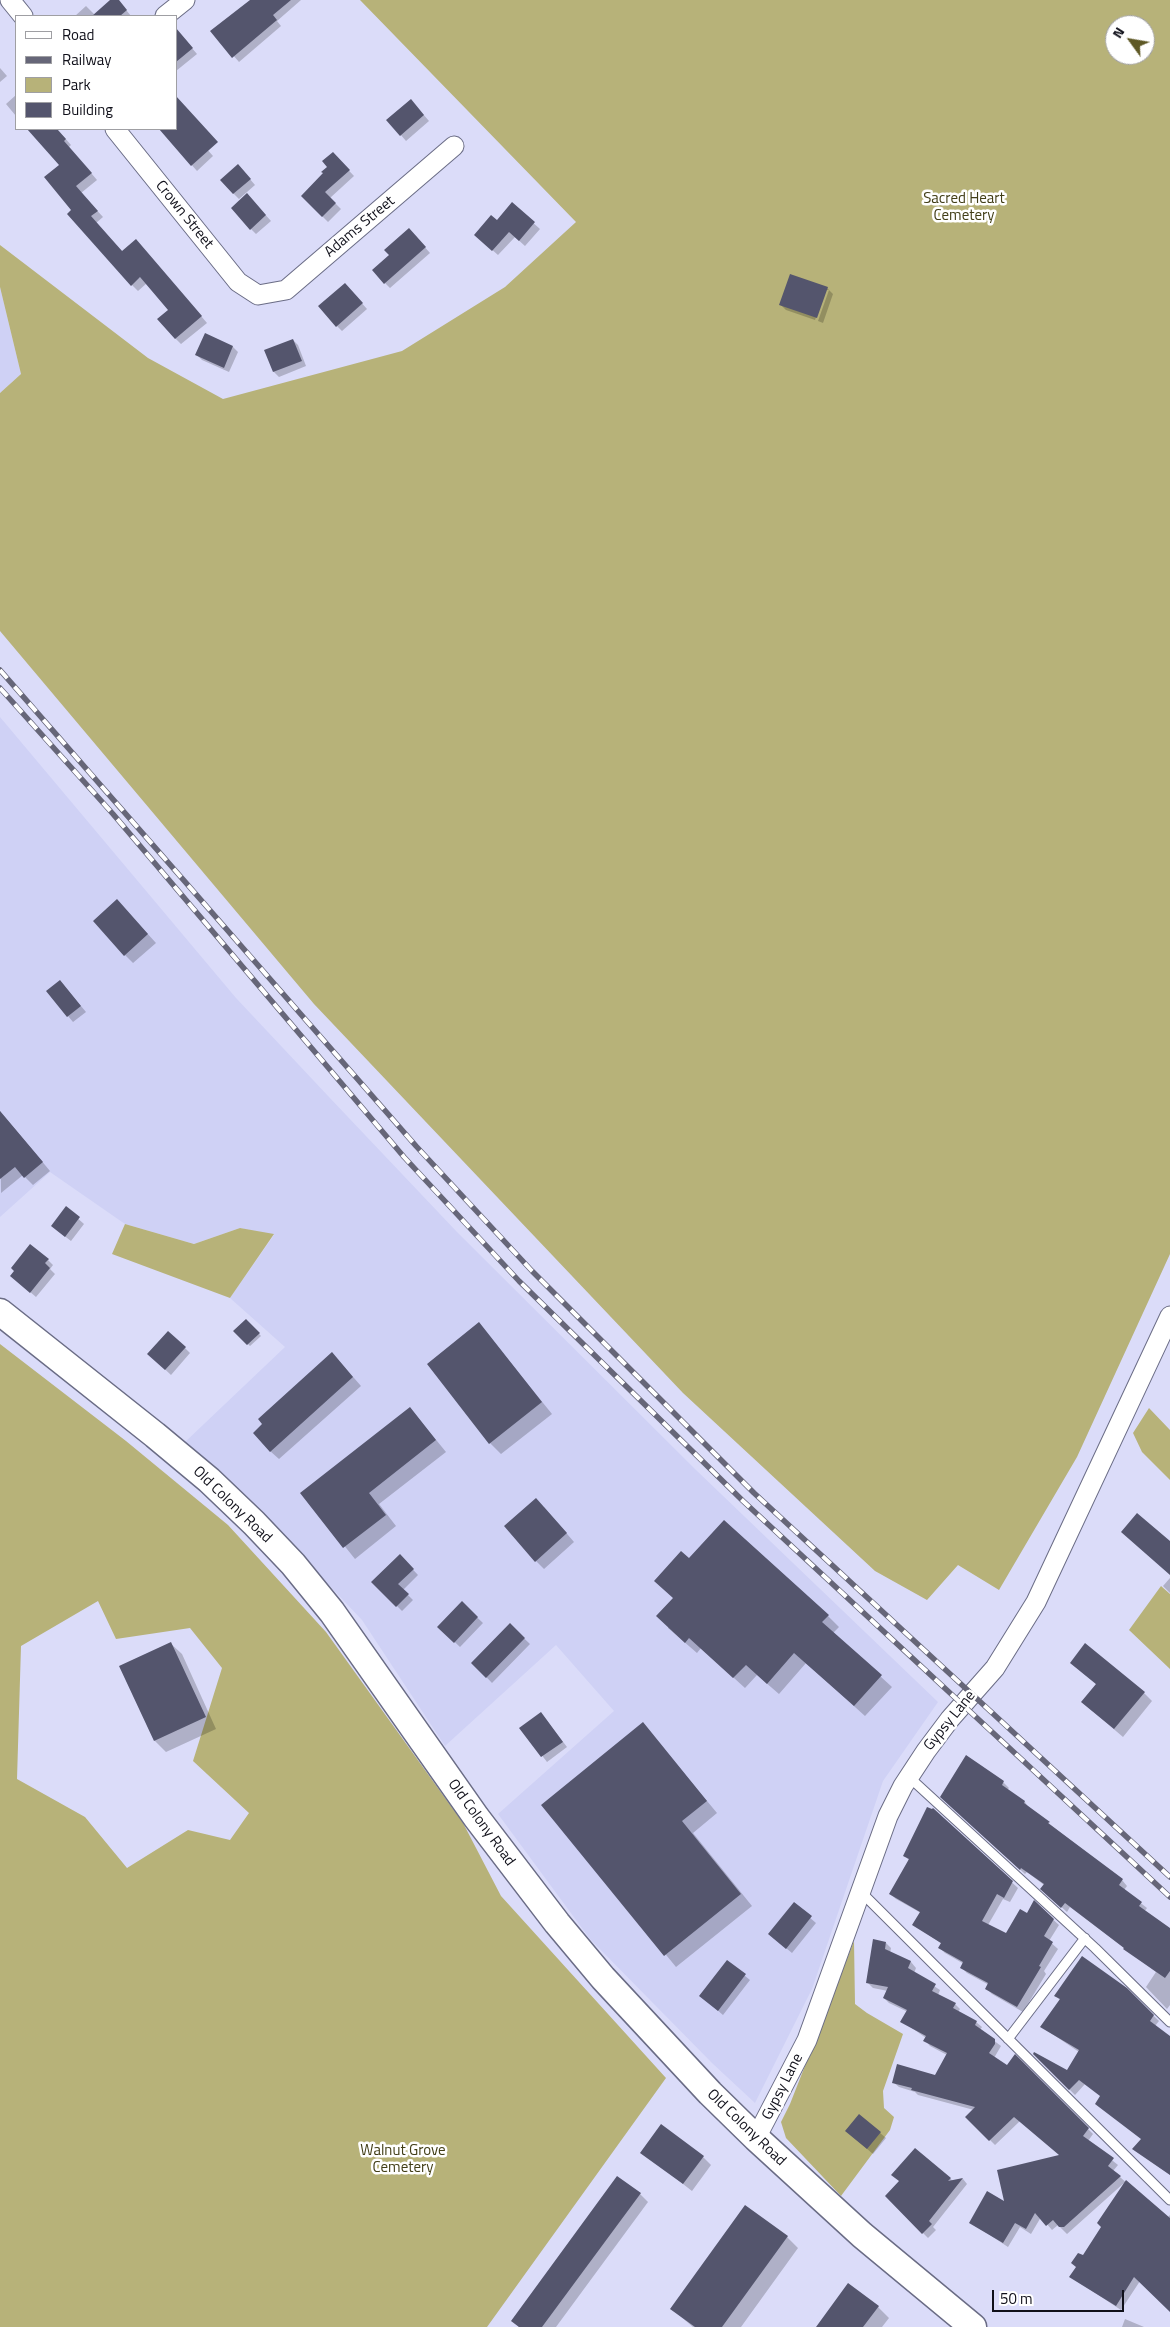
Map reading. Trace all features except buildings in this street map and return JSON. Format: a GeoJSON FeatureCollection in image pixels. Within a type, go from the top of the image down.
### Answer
{"type":"FeatureCollection","features":[{"type":"Feature","properties":{"kind":"main road","name":"Old Colony Road"},"geometry":{"type":"LineString","coordinates":[[0,1312],[208,1480],[254,1523],[332,1612],[476,1817],[557,1923],[660,2041],[756,2138],[862,2235],[973,2327]]}},
{"type":"Feature","properties":{"kind":"street"},"geometry":{"type":"LineString","coordinates":[[10,0],[22,15]]}},
{"type":"Feature","properties":{"kind":"street"},"geometry":{"type":"LineString","coordinates":[[167,15],[184,0]]}},
{"type":"Feature","properties":{"kind":"street","name":"Crown Street"},"geometry":{"type":"LineString","coordinates":[[116,130],[238,282],[258,295]]}},
{"type":"Feature","properties":{"kind":"street","name":"Adams Street"},"geometry":{"type":"LineString","coordinates":[[258,295],[286,290],[454,146]]}},
{"type":"Feature","properties":{"kind":"street","name":"Gypsy Lane"},"geometry":{"type":"LineString","coordinates":[[756,2138],[807,2040],[883,1826],[909,1778],[950,1720],[995,1668],[1036,1602],[1170,1316]]}},
{"type":"Feature","properties":{"kind":"lane"},"geometry":{"type":"LineString","coordinates":[[909,1778],[1084,1938],[1170,2022]]}},
{"type":"Feature","properties":{"kind":"lane"},"geometry":{"type":"LineString","coordinates":[[860,1892],[1170,2200]]}},
{"type":"Feature","properties":{"kind":"lane"},"geometry":{"type":"LineString","coordinates":[[1008,2038],[1084,1938]]}},
{"type":"Feature","properties":{"kind":"shaded area"},"geometry":{"type":"Polygon","coordinates":[[[0,287],[21,374],[0,393],[0,287]]]}},
{"type":"Feature","properties":{"kind":"shaded area"},"geometry":{"type":"Polygon","coordinates":[[[0,717],[236,998],[457,1232],[696,1470],[938,1702],[883,1781],[812,1989],[755,2103],[712,2063],[590,1939],[498,1814],[614,1711],[556,1645],[445,1746],[362,1620],[270,1523],[184,1443],[285,1347],[230,1298],[274,1235],[240,1228],[194,1244],[125,1224],[50,1172],[0,1217],[0,717]]]}},
{"type":"Feature","properties":{"kind":"green space","name":"Sacred Heart Cemetery"},"geometry":{"type":"Polygon","coordinates":[[[360,0],[1170,0],[1170,1254],[1077,1457],[999,1590],[958,1565],[927,1600],[875,1571],[683,1393],[314,1004],[0,631],[0,393],[21,374],[0,287],[0,245],[148,358],[223,399],[402,351],[505,287],[576,222],[360,0]]]}},
{"type":"Feature","properties":{"kind":"green space"},"geometry":{"type":"Polygon","coordinates":[[[125,1224],[194,1244],[240,1228],[274,1234],[230,1298],[112,1254],[125,1224]]]}},
{"type":"Feature","properties":{"kind":"green space","name":"Walnut Grove Cemetery"},"geometry":{"type":"Polygon","coordinates":[[[0,1344],[126,1441],[228,1525],[326,1632],[463,1823],[501,1896],[666,2078],[487,2327],[0,2327],[0,1344]],[[98,1601],[21,1646],[17,1779],[85,1817],[127,1868],[188,1830],[230,1840],[249,1813],[193,1761],[222,1668],[190,1628],[116,1639],[98,1601]]]}},
{"type":"Feature","properties":{"kind":"green space"},"geometry":{"type":"Polygon","coordinates":[[[1149,1408],[1170,1430],[1170,1480],[1142,1452],[1133,1433],[1149,1408]]]}},
{"type":"Feature","properties":{"kind":"green space"},"geometry":{"type":"Polygon","coordinates":[[[1161,1586],[1170,1594],[1170,1669],[1129,1630],[1161,1586]]]}},
{"type":"Feature","properties":{"kind":"green space"},"geometry":{"type":"Polygon","coordinates":[[[854,1941],[855,2004],[903,2034],[883,2091],[884,2108],[894,2117],[890,2130],[841,2196],[786,2138],[781,2122],[790,2104],[854,1941]]]}},
{"type":"Feature","properties":{"kind":"railway"},"geometry":{"type":"LineString","coordinates":[[0,670],[416,1146],[532,1271],[754,1493],[1170,1877]]}},
{"type":"Feature","properties":{"kind":"railway"},"geometry":{"type":"LineString","coordinates":[[0,688],[113,814],[404,1157],[519,1281],[743,1501],[1170,1897]]}}]}
